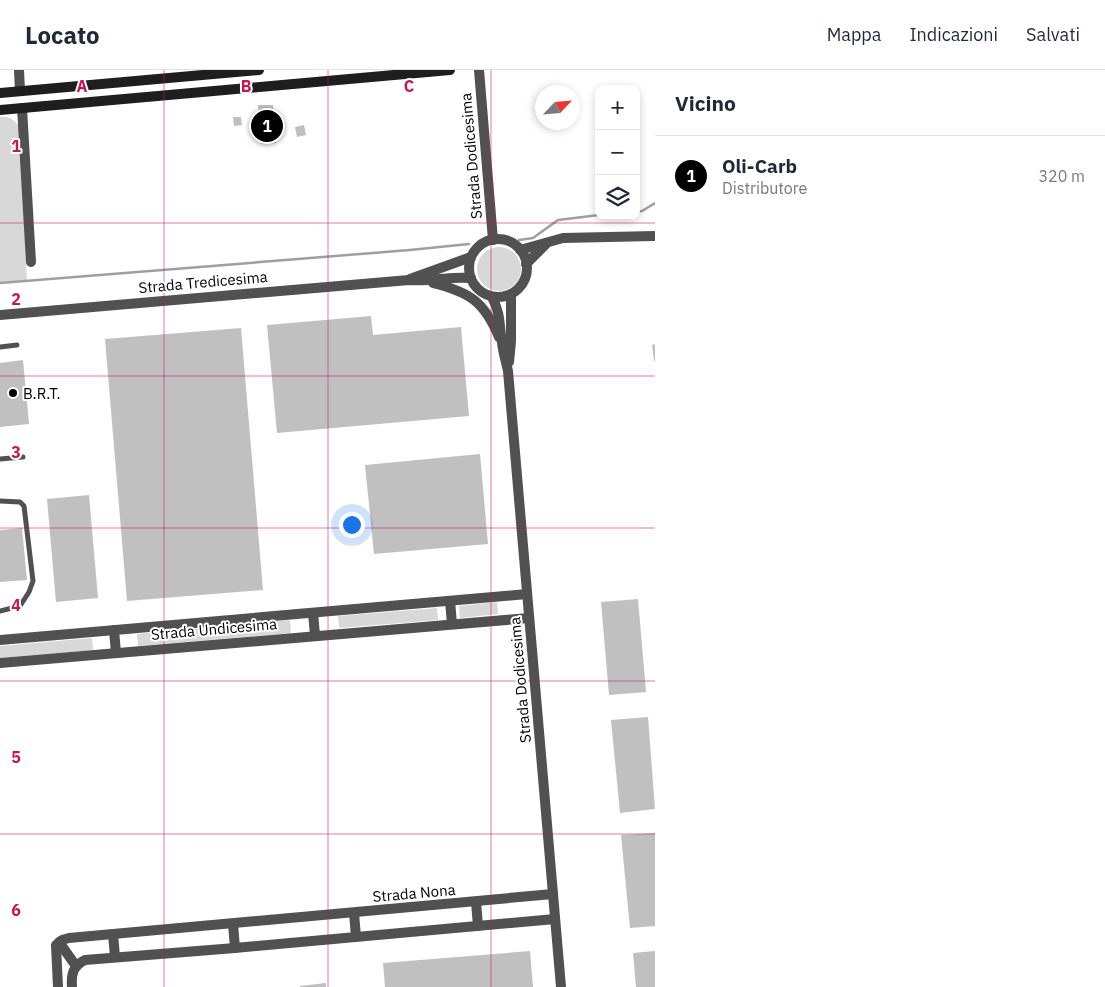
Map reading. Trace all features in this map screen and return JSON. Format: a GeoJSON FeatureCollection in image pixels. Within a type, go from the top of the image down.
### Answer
{"type":"FeatureCollection","features":[{"type":"Feature","properties":{"kind":"street"},"geometry":{"type":"LineString","coordinates":[[19,70],[20,91]]}},
{"type":"Feature","properties":{"kind":"street"},"geometry":{"type":"LineString","coordinates":[[0,93],[259,70]]}},
{"type":"Feature","properties":{"kind":"street"},"geometry":{"type":"LineString","coordinates":[[0,110],[450,70]]}},
{"type":"Feature","properties":{"kind":"street","name":"Strada Dodicesima"},"geometry":{"type":"LineString","coordinates":[[479,70],[493,240]]}},
{"type":"Feature","properties":{"kind":"street"},"geometry":{"type":"LineString","coordinates":[[22,108],[31,262]]}},
{"type":"Feature","properties":{"kind":"street"},"geometry":{"type":"LineString","coordinates":[[520,250],[564,238],[655,236]]}},
{"type":"Feature","properties":{"kind":"street"},"geometry":{"type":"LineString","coordinates":[[493,240],[508,241],[520,250],[526,264],[526,273],[518,289],[511,294],[492,297],[477,289],[469,270],[471,258],[476,249],[484,243],[493,240]]}},
{"type":"Feature","properties":{"kind":"street"},"geometry":{"type":"LineString","coordinates":[[526,264],[546,244]]}},
{"type":"Feature","properties":{"kind":"street"},"geometry":{"type":"LineString","coordinates":[[409,280],[471,258]]}},
{"type":"Feature","properties":{"kind":"street"},"geometry":{"type":"LineString","coordinates":[[424,282],[471,278]]}},
{"type":"Feature","properties":{"kind":"street"},"geometry":{"type":"LineString","coordinates":[[409,280],[455,288],[472,298],[486,312],[494,324],[502,343],[508,371]]}},
{"type":"Feature","properties":{"kind":"street","name":"Strada Tredicesima"},"geometry":{"type":"LineString","coordinates":[[0,315],[409,280]]}},
{"type":"Feature","properties":{"kind":"street"},"geometry":{"type":"LineString","coordinates":[[508,371],[511,341],[511,294]]}},
{"type":"Feature","properties":{"kind":"street"},"geometry":{"type":"LineString","coordinates":[[492,297],[502,324],[502,343]]}},
{"type":"Feature","properties":{"kind":"street","name":"Strada Dodicesima"},"geometry":{"type":"LineString","coordinates":[[508,371],[561,987]]}},
{"type":"Feature","properties":{"kind":"street","name":"Strada Undicesima"},"geometry":{"type":"LineString","coordinates":[[0,640],[527,594]]}},
{"type":"Feature","properties":{"kind":"street"},"geometry":{"type":"LineString","coordinates":[[450,601],[452,624]]}},
{"type":"Feature","properties":{"kind":"street"},"geometry":{"type":"LineString","coordinates":[[313,613],[315,635]]}},
{"type":"Feature","properties":{"kind":"street","name":"Strada Undicesima"},"geometry":{"type":"LineString","coordinates":[[0,663],[529,618]]}},
{"type":"Feature","properties":{"kind":"street"},"geometry":{"type":"LineString","coordinates":[[114,630],[116,653]]}},
{"type":"Feature","properties":{"kind":"street","name":"Strada Nona"},"geometry":{"type":"LineString","coordinates":[[59,942],[68,938],[553,894]]}},
{"type":"Feature","properties":{"kind":"street","name":"Strada Nona"},"geometry":{"type":"LineString","coordinates":[[476,902],[478,926]]}},
{"type":"Feature","properties":{"kind":"street","name":"Strada Nona"},"geometry":{"type":"LineString","coordinates":[[354,913],[356,937]]}},
{"type":"Feature","properties":{"kind":"street"},"geometry":{"type":"LineString","coordinates":[[72,987],[73,970],[85,960],[555,919]]}},
{"type":"Feature","properties":{"kind":"street"},"geometry":{"type":"LineString","coordinates":[[233,924],[235,948]]}},
{"type":"Feature","properties":{"kind":"street"},"geometry":{"type":"LineString","coordinates":[[113,934],[115,957]]}},
{"type":"Feature","properties":{"kind":"street"},"geometry":{"type":"LineString","coordinates":[[58,987],[56,946],[59,942],[76,966]]}},
{"type":"Feature","properties":{"kind":"lane"},"geometry":{"type":"LineString","coordinates":[[0,347],[17,345]]}},
{"type":"Feature","properties":{"kind":"lane"},"geometry":{"type":"LineString","coordinates":[[0,459],[23,457]]}},
{"type":"Feature","properties":{"kind":"lane"},"geometry":{"type":"LineString","coordinates":[[0,501],[20,502],[24,506],[33,581],[29,592],[20,606],[0,611]]}},
{"type":"Feature","properties":{"kind":"shaded area"},"geometry":{"type":"Polygon","coordinates":[[[0,117],[12,119],[20,129],[27,281],[0,283],[0,117]]]}},
{"type":"Feature","properties":{"kind":"shaded area"},"geometry":{"type":"Polygon","coordinates":[[[499,247],[511,251],[517,257],[521,269],[517,281],[511,287],[499,291],[487,287],[481,281],[477,269],[481,257],[487,251],[499,247]]]}},
{"type":"Feature","properties":{"kind":"shaded area"},"geometry":{"type":"Polygon","coordinates":[[[497,602],[498,614],[460,618],[459,606],[497,602]]]}},
{"type":"Feature","properties":{"kind":"shaded area"},"geometry":{"type":"Polygon","coordinates":[[[437,608],[438,620],[339,628],[338,616],[437,608]]]}},
{"type":"Feature","properties":{"kind":"shaded area"},"geometry":{"type":"Polygon","coordinates":[[[290,620],[291,633],[138,646],[137,634],[290,620]]]}},
{"type":"Feature","properties":{"kind":"shaded area"},"geometry":{"type":"Polygon","coordinates":[[[92,638],[93,650],[0,658],[0,646],[92,638]]]}},
{"type":"Feature","properties":{"kind":"building"},"geometry":{"type":"Polygon","coordinates":[[[258,105],[273,105],[276,143],[261,144],[258,105]]]}},
{"type":"Feature","properties":{"kind":"building"},"geometry":{"type":"Polygon","coordinates":[[[233,117],[241,117],[242,125],[234,126],[233,117]]]}},
{"type":"Feature","properties":{"kind":"building"},"geometry":{"type":"Polygon","coordinates":[[[304,125],[306,135],[297,137],[295,127],[304,125]]]}},
{"type":"Feature","properties":{"kind":"building"},"geometry":{"type":"Polygon","coordinates":[[[371,316],[373,335],[461,327],[469,416],[277,433],[267,325],[371,316]]]}},
{"type":"Feature","properties":{"kind":"building"},"geometry":{"type":"Polygon","coordinates":[[[241,328],[263,590],[127,601],[105,339],[241,328]]]}},
{"type":"Feature","properties":{"kind":"building"},"geometry":{"type":"Polygon","coordinates":[[[655,344],[655,361],[654,361],[652,345],[655,344]]]}},
{"type":"Feature","properties":{"kind":"building","name":"B.R.T."},"geometry":{"type":"Polygon","coordinates":[[[23,360],[29,424],[0,427],[0,363],[23,360]]]}},
{"type":"Feature","properties":{"kind":"building"},"geometry":{"type":"Polygon","coordinates":[[[480,454],[488,544],[374,554],[365,465],[480,454]]]}},
{"type":"Feature","properties":{"kind":"building"},"geometry":{"type":"Polygon","coordinates":[[[89,495],[98,598],[56,602],[47,499],[89,495]]]}},
{"type":"Feature","properties":{"kind":"building"},"geometry":{"type":"Polygon","coordinates":[[[22,528],[27,580],[0,582],[0,530],[22,528]]]}},
{"type":"Feature","properties":{"kind":"building"},"geometry":{"type":"Polygon","coordinates":[[[638,599],[646,692],[609,695],[601,602],[638,599]]]}},
{"type":"Feature","properties":{"kind":"building"},"geometry":{"type":"Polygon","coordinates":[[[648,717],[655,809],[620,813],[611,720],[648,717]]]}},
{"type":"Feature","properties":{"kind":"building"},"geometry":{"type":"Polygon","coordinates":[[[655,833],[655,926],[630,928],[621,835],[655,833]]]}},
{"type":"Feature","properties":{"kind":"building"},"geometry":{"type":"Polygon","coordinates":[[[530,951],[533,987],[385,987],[383,963],[530,951]]]}},
{"type":"Feature","properties":{"kind":"building"},"geometry":{"type":"Polygon","coordinates":[[[655,951],[655,987],[636,987],[633,953],[655,951]]]}},
{"type":"Feature","properties":{"kind":"building"},"geometry":{"type":"Polygon","coordinates":[[[326,983],[326,987],[300,987],[300,986],[326,983]]]}},
{"type":"Feature","properties":{"kind":"waterway"},"geometry":{"type":"LineString","coordinates":[[640,211],[655,203]]}},
{"type":"Feature","properties":{"kind":"waterway"},"geometry":{"type":"LineString","coordinates":[[519,240],[533,238],[558,220],[595,215]]}},
{"type":"Feature","properties":{"kind":"waterway"},"geometry":{"type":"LineString","coordinates":[[0,283],[469,244]]}},
{"type":"Feature","properties":{"kind":"place","name":"Oli-Carb"},"geometry":{"type":"Point","coordinates":[267,126]}},
{"type":"Feature","properties":{"kind":"place","name":"B.R.T."},"geometry":{"type":"Point","coordinates":[13,393]}}]}
